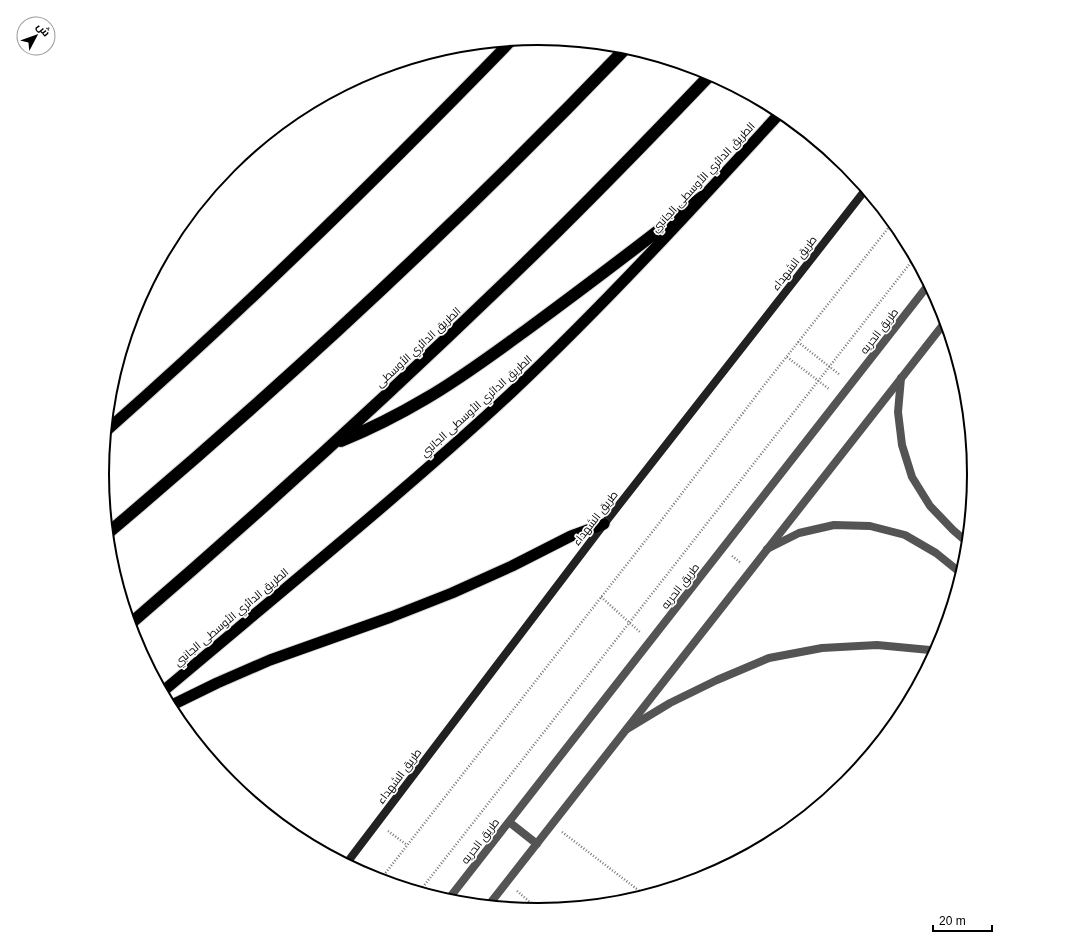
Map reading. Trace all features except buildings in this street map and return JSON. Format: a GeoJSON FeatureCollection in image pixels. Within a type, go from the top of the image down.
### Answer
{"type":"FeatureCollection","features":[{"type":"Feature","properties":{"kind":"highway"},"geometry":{"type":"LineString","coordinates":[[112,425],[211,337],[302,251],[412,143],[507,46]]}},
{"type":"Feature","properties":{"kind":"highway"},"geometry":{"type":"LineString","coordinates":[[113,529],[227,430],[400,272],[532,145],[621,53]]}},
{"type":"Feature","properties":{"kind":"highway","name":"الطريق الدائري الأوسطى"},"geometry":{"type":"LineString","coordinates":[[135,620],[221,545],[403,379],[521,267],[641,147],[706,79]]}},
{"type":"Feature","properties":{"kind":"highway","name":"الطريق الدائري الأوسطى الجانبي"},"geometry":{"type":"LineString","coordinates":[[167,688],[381,508],[472,429],[579,327],[777,117]]}},
{"type":"Feature","properties":{"kind":"highway"},"geometry":{"type":"LineString","coordinates":[[332,444],[398,415],[448,385],[581,290],[702,197]]}},
{"type":"Feature","properties":{"kind":"highway"},"geometry":{"type":"LineString","coordinates":[[175,703],[223,680],[270,660],[391,617],[446,595],[512,566],[571,536],[604,524]]}},
{"type":"Feature","properties":{"kind":"main road","name":"طريق الشهداء"},"geometry":{"type":"LineString","coordinates":[[349,860],[604,524],[863,193]]}},
{"type":"Feature","properties":{"kind":"street","name":"طريق الحريه"},"geometry":{"type":"LineString","coordinates":[[452,895],[926,288]]}},
{"type":"Feature","properties":{"kind":"street"},"geometry":{"type":"LineString","coordinates":[[492,901],[941,326]]}},
{"type":"Feature","properties":{"kind":"street"},"geometry":{"type":"LineString","coordinates":[[901,378],[898,412],[902,445],[912,477],[930,506],[953,530],[963,538]]}},
{"type":"Feature","properties":{"kind":"street"},"geometry":{"type":"LineString","coordinates":[[766,550],[799,533],[834,525],[870,526],[905,536],[936,553],[957,570]]}},
{"type":"Feature","properties":{"kind":"street"},"geometry":{"type":"LineString","coordinates":[[625,731],[670,702],[769,658],[822,648],[877,645],[930,650]]}},
{"type":"Feature","properties":{"kind":"street"},"geometry":{"type":"LineString","coordinates":[[509,822],[537,844]]}},
{"type":"Feature","properties":{"kind":"path"},"geometry":{"type":"LineString","coordinates":[[384,875],[889,227]]}},
{"type":"Feature","properties":{"kind":"path"},"geometry":{"type":"LineString","coordinates":[[422,888],[911,262]]}},
{"type":"Feature","properties":{"kind":"path"},"geometry":{"type":"LineString","coordinates":[[798,342],[852,384]]}},
{"type":"Feature","properties":{"kind":"path"},"geometry":{"type":"LineString","coordinates":[[787,357],[841,398]]}},
{"type":"Feature","properties":{"kind":"path"},"geometry":{"type":"LineString","coordinates":[[723,549],[750,571]]}},
{"type":"Feature","properties":{"kind":"path"},"geometry":{"type":"LineString","coordinates":[[601,597],[651,641]]}},
{"type":"Feature","properties":{"kind":"path"},"geometry":{"type":"LineString","coordinates":[[377,822],[407,846]]}},
{"type":"Feature","properties":{"kind":"path"},"geometry":{"type":"LineString","coordinates":[[552,824],[640,891]]}},
{"type":"Feature","properties":{"kind":"path"},"geometry":{"type":"LineString","coordinates":[[506,883],[532,902],[542,904]]}}]}
